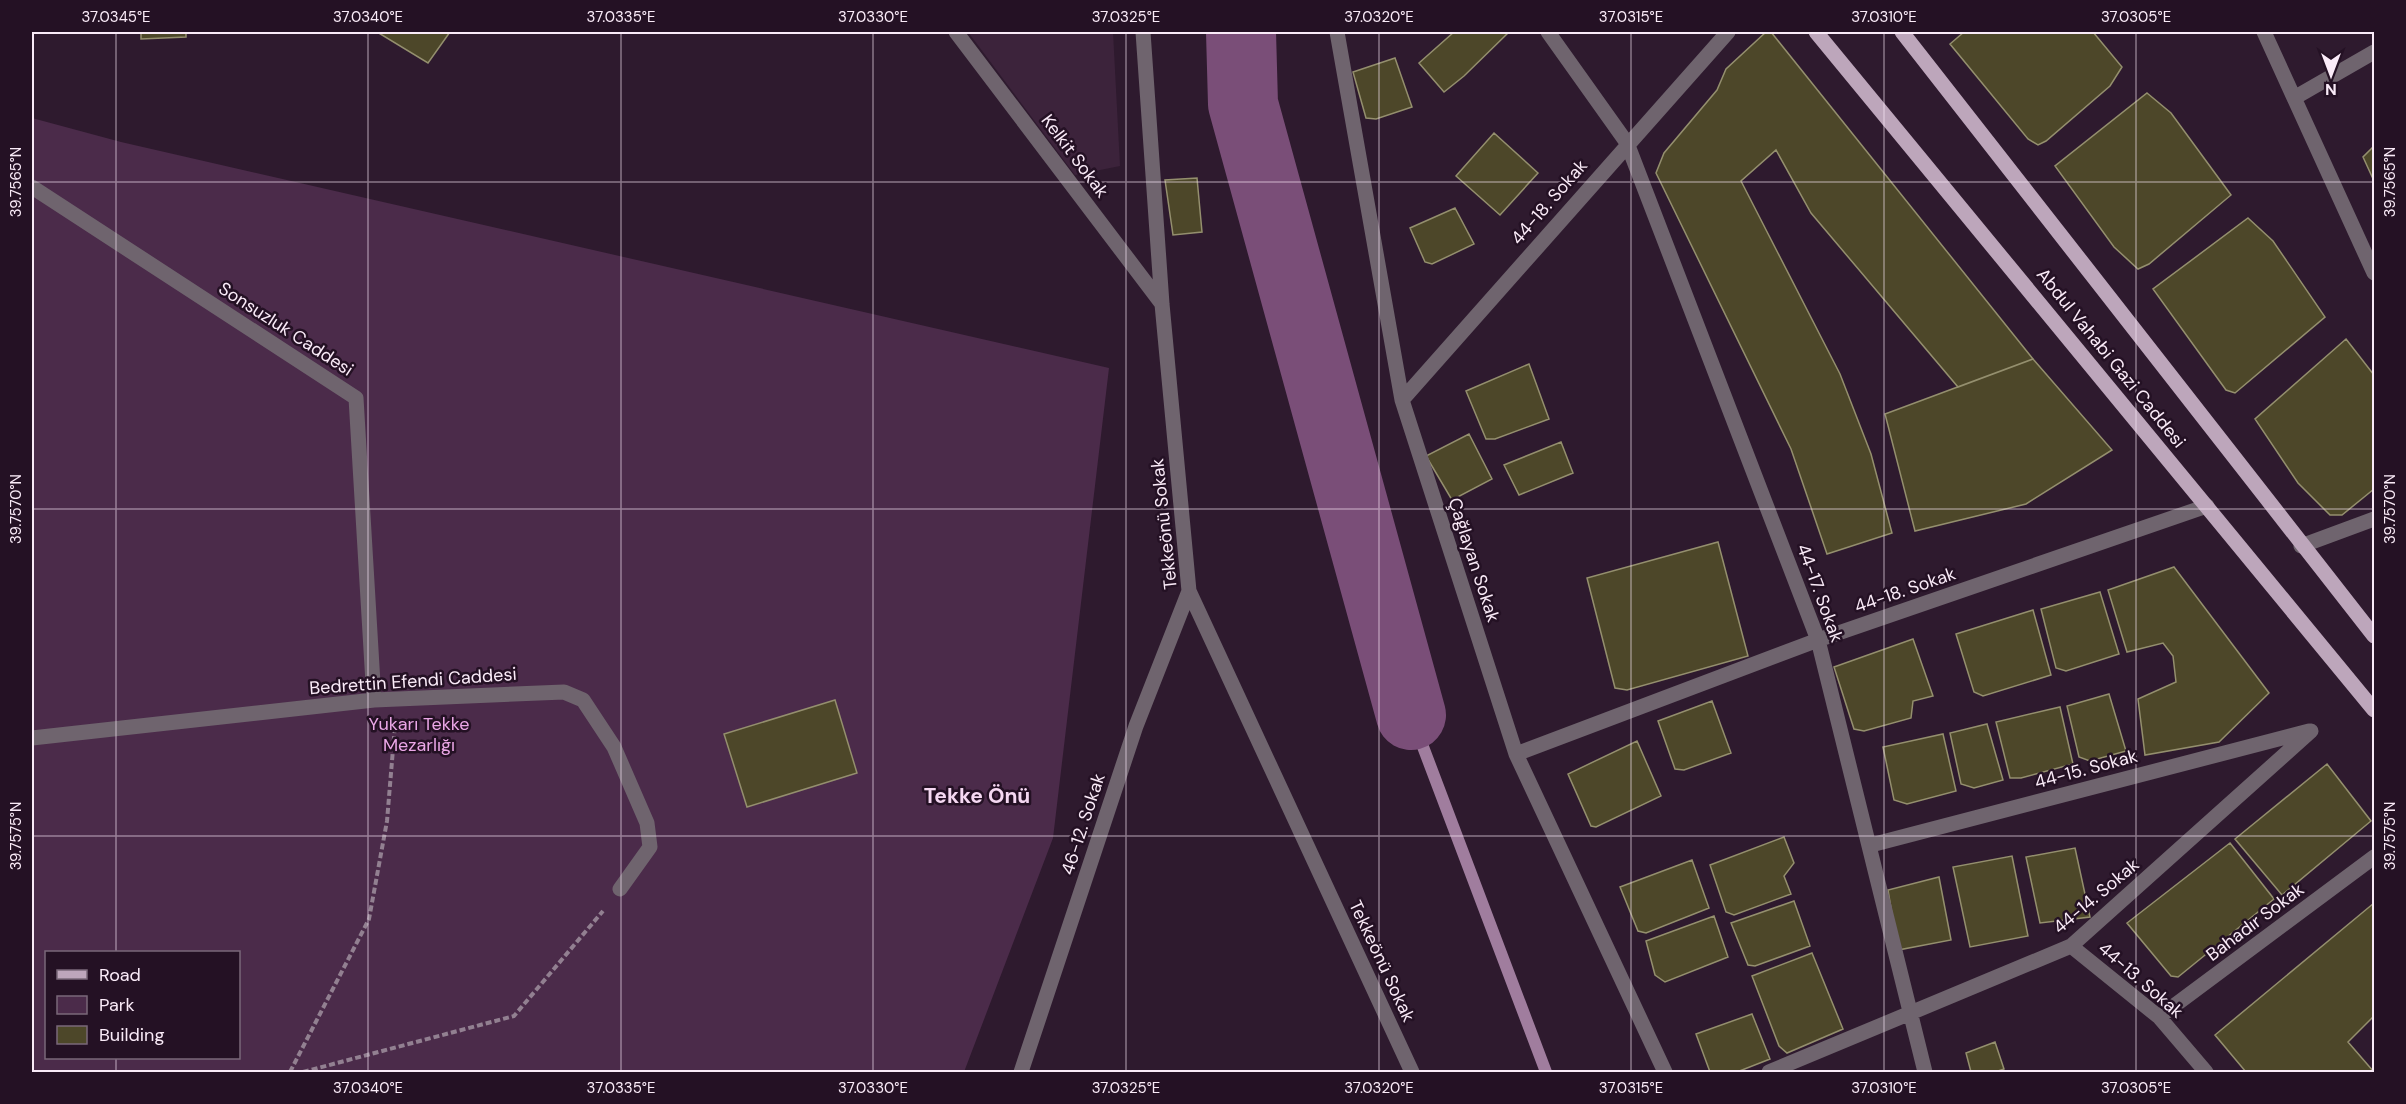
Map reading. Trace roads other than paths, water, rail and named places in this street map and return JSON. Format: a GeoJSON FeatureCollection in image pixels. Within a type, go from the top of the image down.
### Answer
{"type":"FeatureCollection","features":[{"type":"Feature","properties":{"kind":"main road","name":"Abdul Vahabi Gazi Caddesi"},"geometry":{"type":"LineString","coordinates":[[1816,32],[2374,710]]}},
{"type":"Feature","properties":{"kind":"main road","name":"Abdul Vahabi Gazi Caddesi"},"geometry":{"type":"LineString","coordinates":[[1902,32],[2301,546],[2374,636]]}},
{"type":"Feature","properties":{"kind":"street","name":"Kelkit Sokak"},"geometry":{"type":"LineString","coordinates":[[956,32],[1162,304]]}},
{"type":"Feature","properties":{"kind":"street","name":"Tekkeönü Sokak"},"geometry":{"type":"LineString","coordinates":[[1143,32],[1162,304],[1189,591],[1412,1072]]}},
{"type":"Feature","properties":{"kind":"street","name":"Çağlayan Sokak"},"geometry":{"type":"LineString","coordinates":[[1337,32],[1402,400],[1516,754],[1665,1072]]}},
{"type":"Feature","properties":{"kind":"street","name":"44-17. Sokak"},"geometry":{"type":"LineString","coordinates":[[1548,32],[1627,143],[1818,640],[1925,1072]]}},
{"type":"Feature","properties":{"kind":"street","name":"44-18. Sokak"},"geometry":{"type":"LineString","coordinates":[[1402,400],[1627,143],[1728,32]]}},
{"type":"Feature","properties":{"kind":"street"},"geometry":{"type":"LineString","coordinates":[[2264,32],[2374,273]]}},
{"type":"Feature","properties":{"kind":"street"},"geometry":{"type":"LineString","coordinates":[[2294,98],[2374,52]]}},
{"type":"Feature","properties":{"kind":"street","name":"Sonsuzluk Caddesi"},"geometry":{"type":"LineString","coordinates":[[32,187],[356,398],[374,700]]}},
{"type":"Feature","properties":{"kind":"street","name":"44-18. Sokak"},"geometry":{"type":"LineString","coordinates":[[1516,754],[1818,640],[2207,506]]}},
{"type":"Feature","properties":{"kind":"street"},"geometry":{"type":"LineString","coordinates":[[2301,546],[2374,519]]}},
{"type":"Feature","properties":{"kind":"street","name":"46-12. Sokak"},"geometry":{"type":"LineString","coordinates":[[1021,1072],[1136,726],[1189,591]]}},
{"type":"Feature","properties":{"kind":"street","name":"Bedrettin Efendi Caddesi"},"geometry":{"type":"LineString","coordinates":[[32,738],[374,700],[564,692],[583,700],[614,747],[647,823],[650,847],[620,889]]}},
{"type":"Feature","properties":{"kind":"street","name":"44-15. Sokak"},"geometry":{"type":"LineString","coordinates":[[1870,845],[2311,731]]}},
{"type":"Feature","properties":{"kind":"street","name":"44-14. Sokak"},"geometry":{"type":"LineString","coordinates":[[1769,1072],[1910,1016],[2071,946],[2311,731]]}},
{"type":"Feature","properties":{"kind":"street","name":"Bahadır Sokak"},"geometry":{"type":"LineString","coordinates":[[2159,1017],[2374,857]]}},
{"type":"Feature","properties":{"kind":"street","name":"44-13. Sokak"},"geometry":{"type":"LineString","coordinates":[[2071,946],[2159,1017],[2206,1072]]}},
{"type":"Feature","properties":{"kind":"waterway"},"geometry":{"type":"LineString","coordinates":[[1241,32],[1243,104],[1411,715]]}},
{"type":"Feature","properties":{"kind":"waterway"},"geometry":{"type":"LineString","coordinates":[[1411,715],[1546,1072]]}},
{"type":"Feature","properties":{"kind":"district","name":"Tekke Önü"},"geometry":{"type":"Point","coordinates":[977,796]}},
{"type":"Feature","properties":{"kind":"park label","name":"Yukarı Tekke Mezarlığı"},"geometry":{"type":"Point","coordinates":[419,734]}}]}
